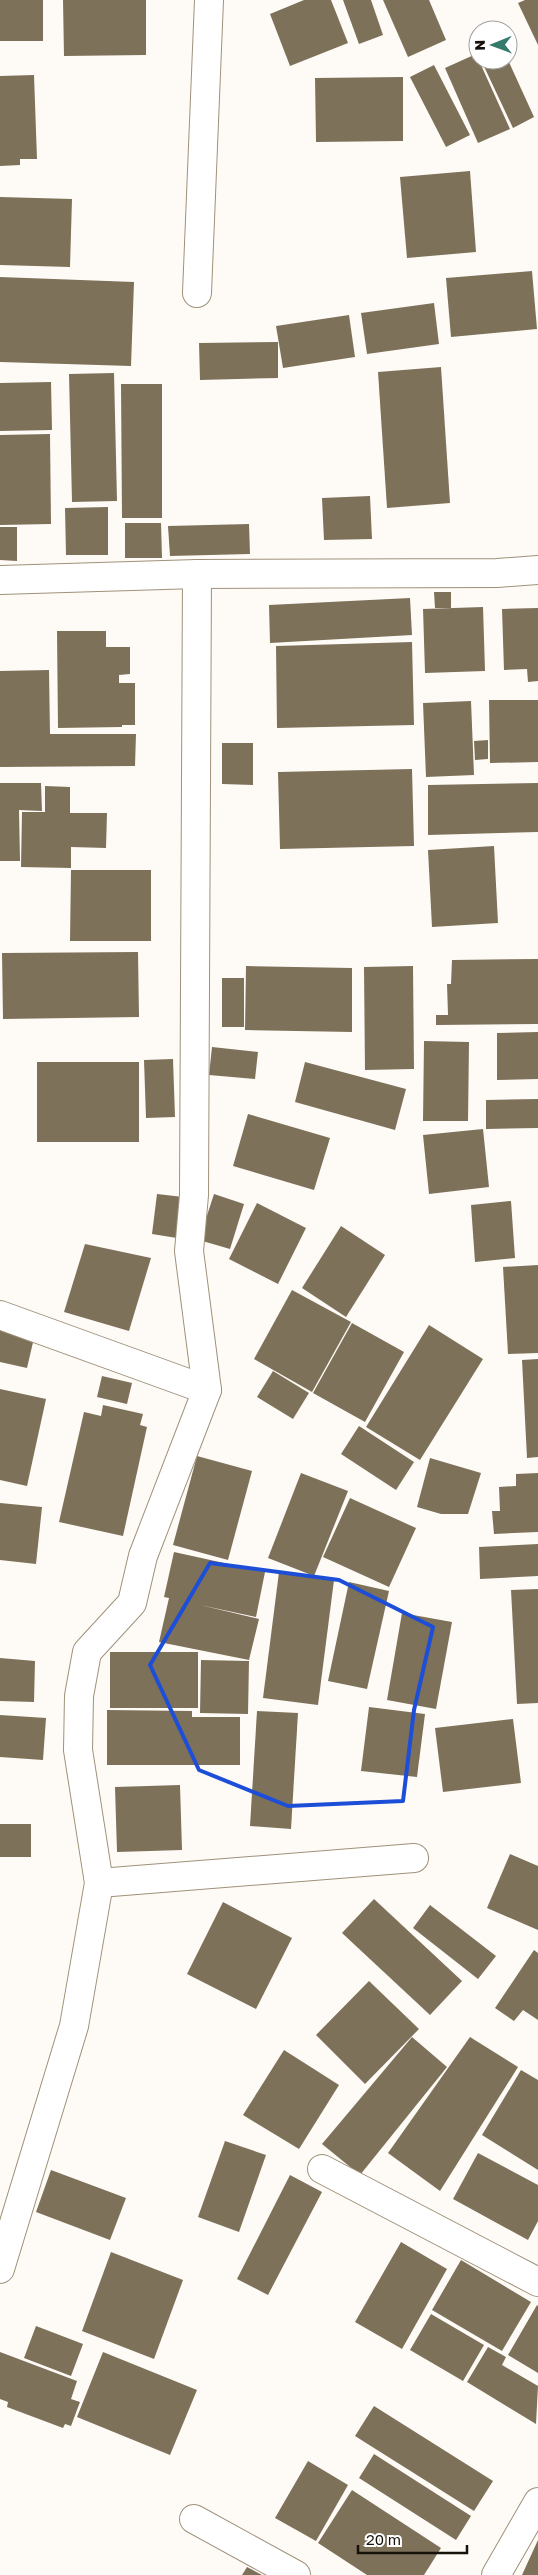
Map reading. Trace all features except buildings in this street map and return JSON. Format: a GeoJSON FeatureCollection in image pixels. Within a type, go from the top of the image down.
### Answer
{"type":"FeatureCollection","features":[{"type":"Feature","properties":{"kind":"street"},"geometry":{"type":"LineString","coordinates":[[197,294],[209,0]]}},
{"type":"Feature","properties":{"kind":"street"},"geometry":{"type":"LineString","coordinates":[[0,580],[197,574],[497,573],[538,570]]}},
{"type":"Feature","properties":{"kind":"street"},"geometry":{"type":"LineString","coordinates":[[0,2269],[74,2026],[99,1883],[78,1750],[79,1696],[88,1652],[132,1603],[143,1556],[207,1390],[189,1251],[194,1195],[197,574]]}},
{"type":"Feature","properties":{"kind":"street"},"geometry":{"type":"LineString","coordinates":[[0,1315],[207,1390]]}},
{"type":"Feature","properties":{"kind":"street"},"geometry":{"type":"LineString","coordinates":[[99,1883],[414,1858]]}},
{"type":"Feature","properties":{"kind":"street"},"geometry":{"type":"LineString","coordinates":[[322,2169],[538,2282]]}},
{"type":"Feature","properties":{"kind":"street"},"geometry":{"type":"LineString","coordinates":[[496,2575],[538,2502]]}},
{"type":"Feature","properties":{"kind":"street"},"geometry":{"type":"LineString","coordinates":[[194,2519],[296,2575]]}},
{"type":"Feature","properties":{"kind":"highlighted area"},"geometry":{"type":"Polygon","coordinates":[[[210,1563],[339,1580],[433,1627],[414,1710],[403,1801],[288,1806],[199,1770],[150,1665],[210,1563]]]}}]}
